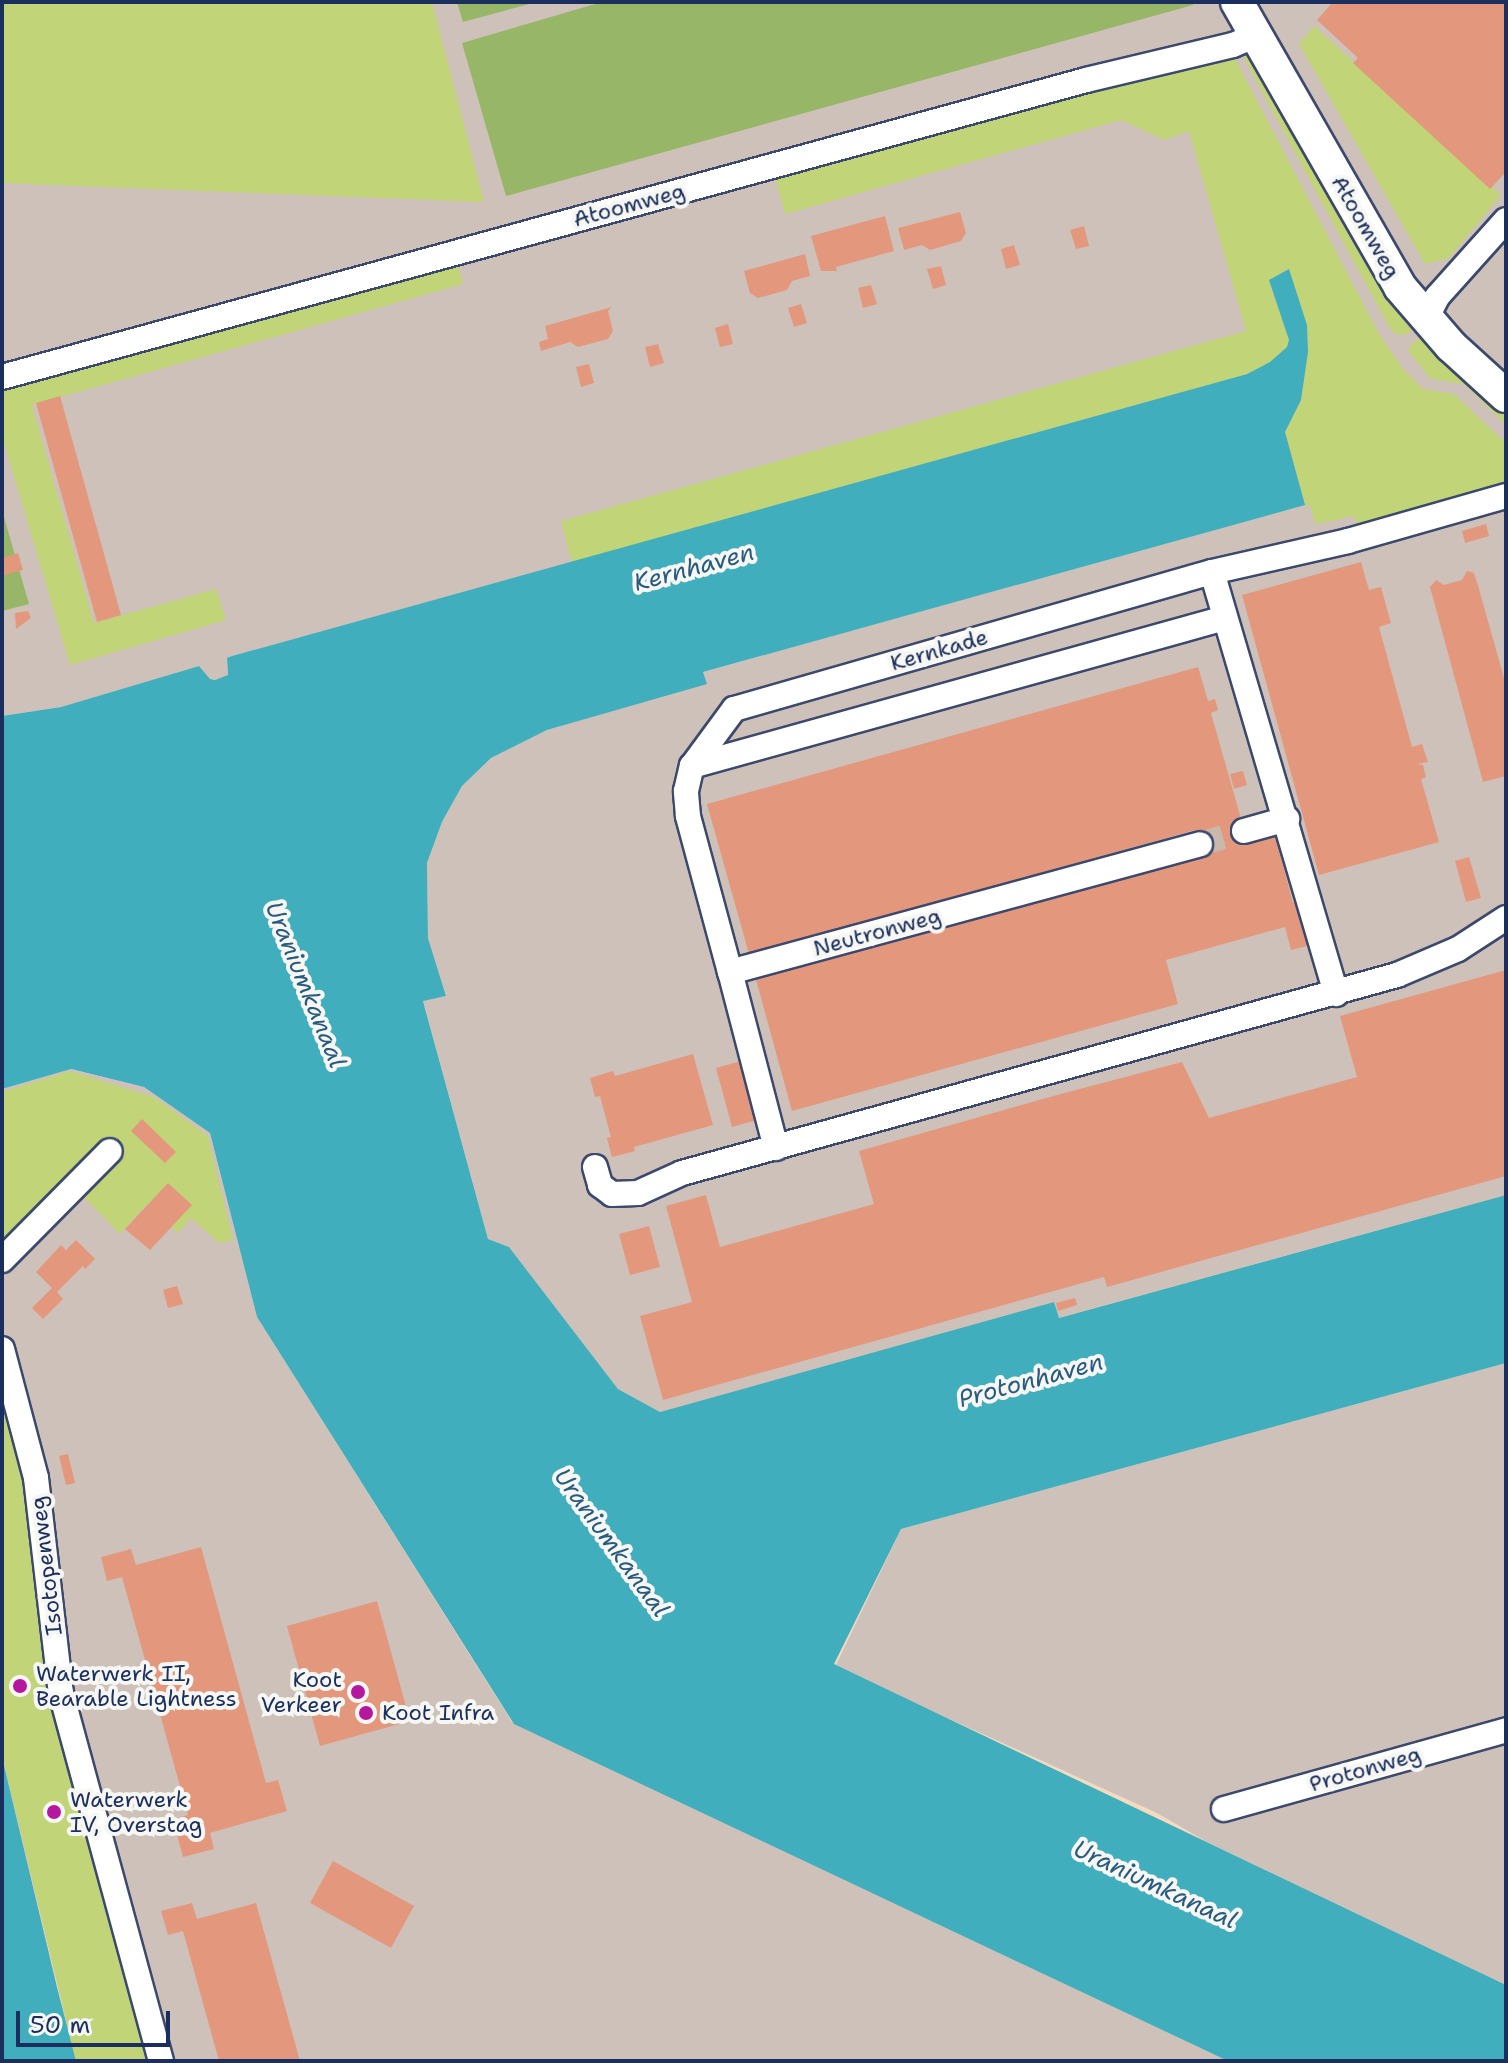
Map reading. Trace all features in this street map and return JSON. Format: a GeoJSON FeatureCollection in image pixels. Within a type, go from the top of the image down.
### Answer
{"type":"FeatureCollection","features":[{"type":"Feature","properties":{"kind":"street","name":"Atoomweg"},"geometry":{"type":"LineString","coordinates":[[1237,2],[1378,252],[1426,319],[1506,396]]}},
{"type":"Feature","properties":{"kind":"street","name":"Atoomweg"},"geometry":{"type":"LineString","coordinates":[[2,377],[1086,80],[1233,45],[1256,35]]}},
{"type":"Feature","properties":{"kind":"street"},"geometry":{"type":"LineString","coordinates":[[1426,319],[1437,297],[1506,220]]}},
{"type":"Feature","properties":{"kind":"street","name":"Kernkade"},"geometry":{"type":"LineString","coordinates":[[730,972],[688,816],[686,791],[692,766],[734,709],[1212,572],[1348,541],[1506,496]]}},
{"type":"Feature","properties":{"kind":"street"},"geometry":{"type":"LineString","coordinates":[[1212,572],[1336,994]]}},
{"type":"Feature","properties":{"kind":"street","name":"Kernkade"},"geometry":{"type":"LineString","coordinates":[[692,766],[1225,618]]}},
{"type":"Feature","properties":{"kind":"street"},"geometry":{"type":"LineString","coordinates":[[1244,831],[1287,819]]}},
{"type":"Feature","properties":{"kind":"street","name":"Neutronweg"},"geometry":{"type":"LineString","coordinates":[[730,972],[1200,844]]}},
{"type":"Feature","properties":{"kind":"street"},"geometry":{"type":"LineString","coordinates":[[595,1167],[600,1185],[612,1194],[625,1196],[682,1173],[1397,975],[1458,949],[1506,918]]}},
{"type":"Feature","properties":{"kind":"street"},"geometry":{"type":"LineString","coordinates":[[730,972],[776,1148]]}},
{"type":"Feature","properties":{"kind":"street"},"geometry":{"type":"LineString","coordinates":[[2,1260],[110,1151]]}},
{"type":"Feature","properties":{"kind":"street","name":"Isotopenweg"},"geometry":{"type":"LineString","coordinates":[[2,1349],[36,1478],[61,1693],[161,2061]]}},
{"type":"Feature","properties":{"kind":"street","name":"Protonweg"},"geometry":{"type":"LineString","coordinates":[[1224,1809],[1506,1730]]}},
{"type":"Feature","properties":{"kind":"shaded area"},"geometry":{"type":"Polygon","coordinates":[[[2,2],[1506,2],[1506,1195],[1058,1318],[1054,1302],[660,1412],[618,1389],[509,1247],[488,1239],[423,1000],[446,996],[428,938],[427,863],[442,822],[462,786],[491,758],[547,730],[706,683],[703,672],[1061,572],[1289,340],[1193,390],[232,656],[227,659],[228,676],[215,680],[210,679],[199,666],[61,707],[2,716],[2,2]]]}},
{"type":"Feature","properties":{"kind":"shaded area"},"geometry":{"type":"Polygon","coordinates":[[[70,1069],[144,1087],[210,1133],[257,1317],[512,1722],[1228,2061],[76,2061],[2,1757],[2,1089],[70,1069]]]}},
{"type":"Feature","properties":{"kind":"shaded area"},"geometry":{"type":"Polygon","coordinates":[[[1506,1363],[1506,1985],[1207,1842],[1157,1813],[835,1667],[901,1529],[1506,1363]]]}},
{"type":"Feature","properties":{"kind":"green space"},"geometry":{"type":"Polygon","coordinates":[[[2,2],[432,2],[484,202],[2,183],[2,2]]]}},
{"type":"Feature","properties":{"kind":"green space"},"geometry":{"type":"Polygon","coordinates":[[[457,2],[537,2],[463,22],[457,2]]]}},
{"type":"Feature","properties":{"kind":"green space"},"geometry":{"type":"Polygon","coordinates":[[[602,2],[1192,2],[1193,5],[506,196],[462,43],[602,2]]]}},
{"type":"Feature","properties":{"kind":"green space"},"geometry":{"type":"Polygon","coordinates":[[[1314,26],[1501,195],[1449,258],[1425,264],[1299,44],[1314,26]]]}},
{"type":"Feature","properties":{"kind":"green space"},"geometry":{"type":"Polygon","coordinates":[[[1244,46],[1381,287],[1413,329],[1405,335],[1395,334],[1388,325],[1238,47],[1244,46]]]}},
{"type":"Feature","properties":{"kind":"green space"},"geometry":{"type":"Polygon","coordinates":[[[1231,51],[1379,334],[1403,369],[1423,389],[1454,394],[1506,443],[1506,486],[1358,527],[1354,516],[1315,524],[1310,505],[1305,505],[1285,432],[1301,400],[1308,352],[1307,325],[1288,269],[1269,280],[1289,340],[1287,347],[1270,362],[1247,374],[572,562],[561,521],[1246,331],[1189,131],[1164,140],[1121,120],[785,214],[775,177],[1231,51]]]}},
{"type":"Feature","properties":{"kind":"green space"},"geometry":{"type":"Polygon","coordinates":[[[457,262],[463,284],[32,405],[94,623],[216,589],[226,620],[70,665],[2,436],[2,386],[457,262]]]}},
{"type":"Feature","properties":{"kind":"green space"},"geometry":{"type":"Polygon","coordinates":[[[1420,337],[1506,417],[1506,425],[1464,384],[1431,379],[1409,352],[1409,347],[1420,337]]]}},
{"type":"Feature","properties":{"kind":"green space"},"geometry":{"type":"Polygon","coordinates":[[[2,510],[29,604],[2,611],[2,510]]]}},
{"type":"Feature","properties":{"kind":"green space"},"geometry":{"type":"Polygon","coordinates":[[[70,1071],[154,1097],[208,1136],[233,1240],[219,1243],[191,1218],[178,1233],[147,1204],[120,1234],[71,1184],[10,1236],[2,1235],[2,1092],[70,1071]]]}},
{"type":"Feature","properties":{"kind":"green space"},"geometry":{"type":"Polygon","coordinates":[[[2,1404],[27,1500],[53,1700],[149,2061],[76,2061],[2,1754],[2,1404]]]}},
{"type":"Feature","properties":{"kind":"water"},"geometry":{"type":"Polygon","coordinates":[[[1289,269],[1307,325],[1308,352],[1301,400],[1285,432],[1305,505],[703,672],[707,684],[547,730],[491,758],[462,786],[442,822],[427,863],[428,938],[446,996],[423,1001],[488,1239],[509,1247],[618,1389],[660,1412],[1054,1302],[1059,1318],[1506,1195],[1506,1363],[901,1529],[834,1664],[1506,1985],[1506,2061],[1228,2061],[514,1724],[257,1317],[210,1133],[144,1087],[71,1069],[2,1089],[2,716],[61,707],[199,666],[210,679],[215,680],[228,675],[227,658],[232,656],[1247,374],[1270,362],[1287,347],[1289,340],[1269,280],[1289,269]]]}},
{"type":"Feature","properties":{"kind":"water"},"geometry":{"type":"Polygon","coordinates":[[[2,1757],[57,1987],[76,2061],[2,2061],[2,1757]]]}},
{"type":"Feature","properties":{"kind":"building"},"geometry":{"type":"Polygon","coordinates":[[[1333,2],[1506,2],[1506,172],[1490,189],[1353,63],[1358,58],[1317,20],[1333,2]]]}},
{"type":"Feature","properties":{"kind":"building"},"geometry":{"type":"Polygon","coordinates":[[[960,212],[966,233],[961,241],[930,250],[922,245],[904,250],[898,228],[960,212]]]}},
{"type":"Feature","properties":{"kind":"building"},"geometry":{"type":"Polygon","coordinates":[[[885,216],[894,251],[836,267],[837,271],[821,271],[811,236],[885,216]]]}},
{"type":"Feature","properties":{"kind":"building"},"geometry":{"type":"Polygon","coordinates":[[[1084,226],[1089,246],[1076,249],[1070,230],[1084,226]]]}},
{"type":"Feature","properties":{"kind":"building"},"geometry":{"type":"Polygon","coordinates":[[[1014,245],[1020,265],[1006,269],[1001,249],[1014,245]]]}},
{"type":"Feature","properties":{"kind":"building"},"geometry":{"type":"Polygon","coordinates":[[[805,254],[810,276],[792,281],[787,290],[758,298],[750,293],[744,271],[805,254]]]}},
{"type":"Feature","properties":{"kind":"building"},"geometry":{"type":"Polygon","coordinates":[[[941,266],[946,285],[933,289],[927,269],[941,266]]]}},
{"type":"Feature","properties":{"kind":"building"},"geometry":{"type":"Polygon","coordinates":[[[871,285],[877,304],[863,308],[858,288],[871,285]]]}},
{"type":"Feature","properties":{"kind":"building"},"geometry":{"type":"Polygon","coordinates":[[[801,304],[807,323],[794,327],[788,308],[801,304]]]}},
{"type":"Feature","properties":{"kind":"building"},"geometry":{"type":"Polygon","coordinates":[[[612,307],[608,311],[613,331],[608,339],[578,347],[570,342],[541,351],[539,342],[548,339],[545,326],[612,307]]]}},
{"type":"Feature","properties":{"kind":"building"},"geometry":{"type":"Polygon","coordinates":[[[728,324],[733,344],[720,347],[715,328],[728,324]]]}},
{"type":"Feature","properties":{"kind":"building"},"geometry":{"type":"Polygon","coordinates":[[[658,344],[664,363],[650,367],[645,347],[658,344]]]}},
{"type":"Feature","properties":{"kind":"building"},"geometry":{"type":"Polygon","coordinates":[[[589,364],[594,383],[581,387],[576,367],[589,364]]]}},
{"type":"Feature","properties":{"kind":"building"},"geometry":{"type":"Polygon","coordinates":[[[60,396],[121,615],[97,622],[36,403],[60,396]]]}},
{"type":"Feature","properties":{"kind":"building"},"geometry":{"type":"Polygon","coordinates":[[[1486,524],[1489,536],[1465,543],[1462,531],[1486,524]]]}},
{"type":"Feature","properties":{"kind":"building"},"geometry":{"type":"Polygon","coordinates":[[[18,553],[23,570],[4,575],[2,558],[18,553]]]}},
{"type":"Feature","properties":{"kind":"building"},"geometry":{"type":"Polygon","coordinates":[[[1361,562],[1369,590],[1381,587],[1391,623],[1379,627],[1412,747],[1422,744],[1428,762],[1417,764],[1423,765],[1426,777],[1421,779],[1439,842],[1319,875],[1242,595],[1361,562]]]}},
{"type":"Feature","properties":{"kind":"building"},"geometry":{"type":"Polygon","coordinates":[[[1467,571],[1474,573],[1506,685],[1506,776],[1483,782],[1430,587],[1436,580],[1444,585],[1462,580],[1467,571]]]}},
{"type":"Feature","properties":{"kind":"building"},"geometry":{"type":"Polygon","coordinates":[[[28,611],[31,618],[16,629],[15,613],[28,611]]]}},
{"type":"Feature","properties":{"kind":"building"},"geometry":{"type":"Polygon","coordinates":[[[1198,667],[1208,701],[1215,699],[1218,710],[1211,713],[1247,840],[1274,832],[1293,903],[1299,901],[1311,945],[1291,950],[1285,927],[1166,960],[1178,1004],[792,1111],[755,976],[1202,852],[1195,830],[749,954],[707,804],[1198,667]]]}},
{"type":"Feature","properties":{"kind":"building"},"geometry":{"type":"Polygon","coordinates":[[[1243,771],[1247,785],[1234,789],[1230,774],[1243,771]]]}},
{"type":"Feature","properties":{"kind":"building"},"geometry":{"type":"Polygon","coordinates":[[[1469,857],[1481,898],[1466,902],[1455,861],[1469,857]]]}},
{"type":"Feature","properties":{"kind":"building"},"geometry":{"type":"Polygon","coordinates":[[[1506,970],[1506,1176],[1107,1287],[1104,1277],[663,1400],[640,1316],[692,1302],[666,1206],[706,1195],[720,1247],[874,1204],[859,1151],[1057,1095],[1182,1062],[1209,1118],[1357,1077],[1340,1016],[1506,970]]]}},
{"type":"Feature","properties":{"kind":"building"},"geometry":{"type":"Polygon","coordinates":[[[693,1054],[713,1125],[634,1147],[635,1151],[612,1157],[607,1138],[611,1137],[600,1096],[595,1097],[590,1078],[613,1071],[615,1076],[693,1054]]]}},
{"type":"Feature","properties":{"kind":"building"},"geometry":{"type":"Polygon","coordinates":[[[741,1061],[757,1120],[732,1127],[716,1068],[741,1061]]]}},
{"type":"Feature","properties":{"kind":"building"},"geometry":{"type":"Polygon","coordinates":[[[142,1119],[176,1152],[165,1163],[131,1131],[142,1119]]]}},
{"type":"Feature","properties":{"kind":"building"},"geometry":{"type":"Polygon","coordinates":[[[168,1183],[192,1205],[150,1250],[125,1229],[168,1183]]]}},
{"type":"Feature","properties":{"kind":"building"},"geometry":{"type":"Polygon","coordinates":[[[649,1226],[660,1267],[630,1275],[619,1234],[649,1226]]]}},
{"type":"Feature","properties":{"kind":"building"},"geometry":{"type":"Polygon","coordinates":[[[76,1240],[95,1259],[85,1269],[83,1266],[57,1292],[63,1299],[43,1319],[32,1308],[52,1288],[36,1272],[61,1245],[66,1250],[76,1240]]]}},
{"type":"Feature","properties":{"kind":"building"},"geometry":{"type":"Polygon","coordinates":[[[177,1286],[183,1304],[168,1308],[163,1290],[177,1286]]]}},
{"type":"Feature","properties":{"kind":"building"},"geometry":{"type":"Polygon","coordinates":[[[1075,1298],[1077,1305],[1058,1311],[1056,1303],[1075,1298]]]}},
{"type":"Feature","properties":{"kind":"building"},"geometry":{"type":"Polygon","coordinates":[[[68,1454],[75,1483],[66,1485],[59,1456],[68,1454]]]}},
{"type":"Feature","properties":{"kind":"building"},"geometry":{"type":"Polygon","coordinates":[[[201,1547],[266,1783],[278,1780],[287,1811],[210,1833],[214,1849],[183,1857],[173,1819],[188,1815],[122,1577],[107,1581],[101,1557],[131,1549],[136,1565],[201,1547]]]}},
{"type":"Feature","properties":{"kind":"building"},"geometry":{"type":"Polygon","coordinates":[[[377,1601],[410,1721],[320,1746],[287,1626],[377,1601]]]}},
{"type":"Feature","properties":{"kind":"building"},"geometry":{"type":"Polygon","coordinates":[[[333,1861],[414,1906],[391,1948],[310,1903],[333,1861]]]}},
{"type":"Feature","properties":{"kind":"building"},"geometry":{"type":"Polygon","coordinates":[[[192,1903],[197,1919],[256,1903],[300,2061],[219,2061],[183,1931],[168,1935],[161,1911],[192,1903]]]}},
{"type":"Feature","properties":{"kind":"tunnel"},"geometry":{"type":"LineString","coordinates":[[1200,844],[1244,831]]}},
{"type":"Feature","properties":{"kind":"place","name":"Waterwerk II, Bearable Lightness"},"geometry":{"type":"Point","coordinates":[20,1686]}},
{"type":"Feature","properties":{"kind":"place","name":"Koot Verkeer"},"geometry":{"type":"Point","coordinates":[358,1692]}},
{"type":"Feature","properties":{"kind":"place","name":"Koot Infra"},"geometry":{"type":"Point","coordinates":[366,1713]}},
{"type":"Feature","properties":{"kind":"place","name":"Waterwerk IV, Overstag"},"geometry":{"type":"Point","coordinates":[54,1812]}},
{"type":"Feature","properties":{"kind":"water label","name":"Kernhaven"},"geometry":{"type":"Point","coordinates":[694,568]}},
{"type":"Feature","properties":{"kind":"water label","name":"Uraniumkanaal"},"geometry":{"type":"Point","coordinates":[305,985]}},
{"type":"Feature","properties":{"kind":"water label","name":"Protonhaven"},"geometry":{"type":"Point","coordinates":[1031,1381]}},
{"type":"Feature","properties":{"kind":"water label","name":"Uraniumkanaal"},"geometry":{"type":"Point","coordinates":[611,1543]}},
{"type":"Feature","properties":{"kind":"water label","name":"Uraniumkanaal"},"geometry":{"type":"Point","coordinates":[1155,1885]}}]}
